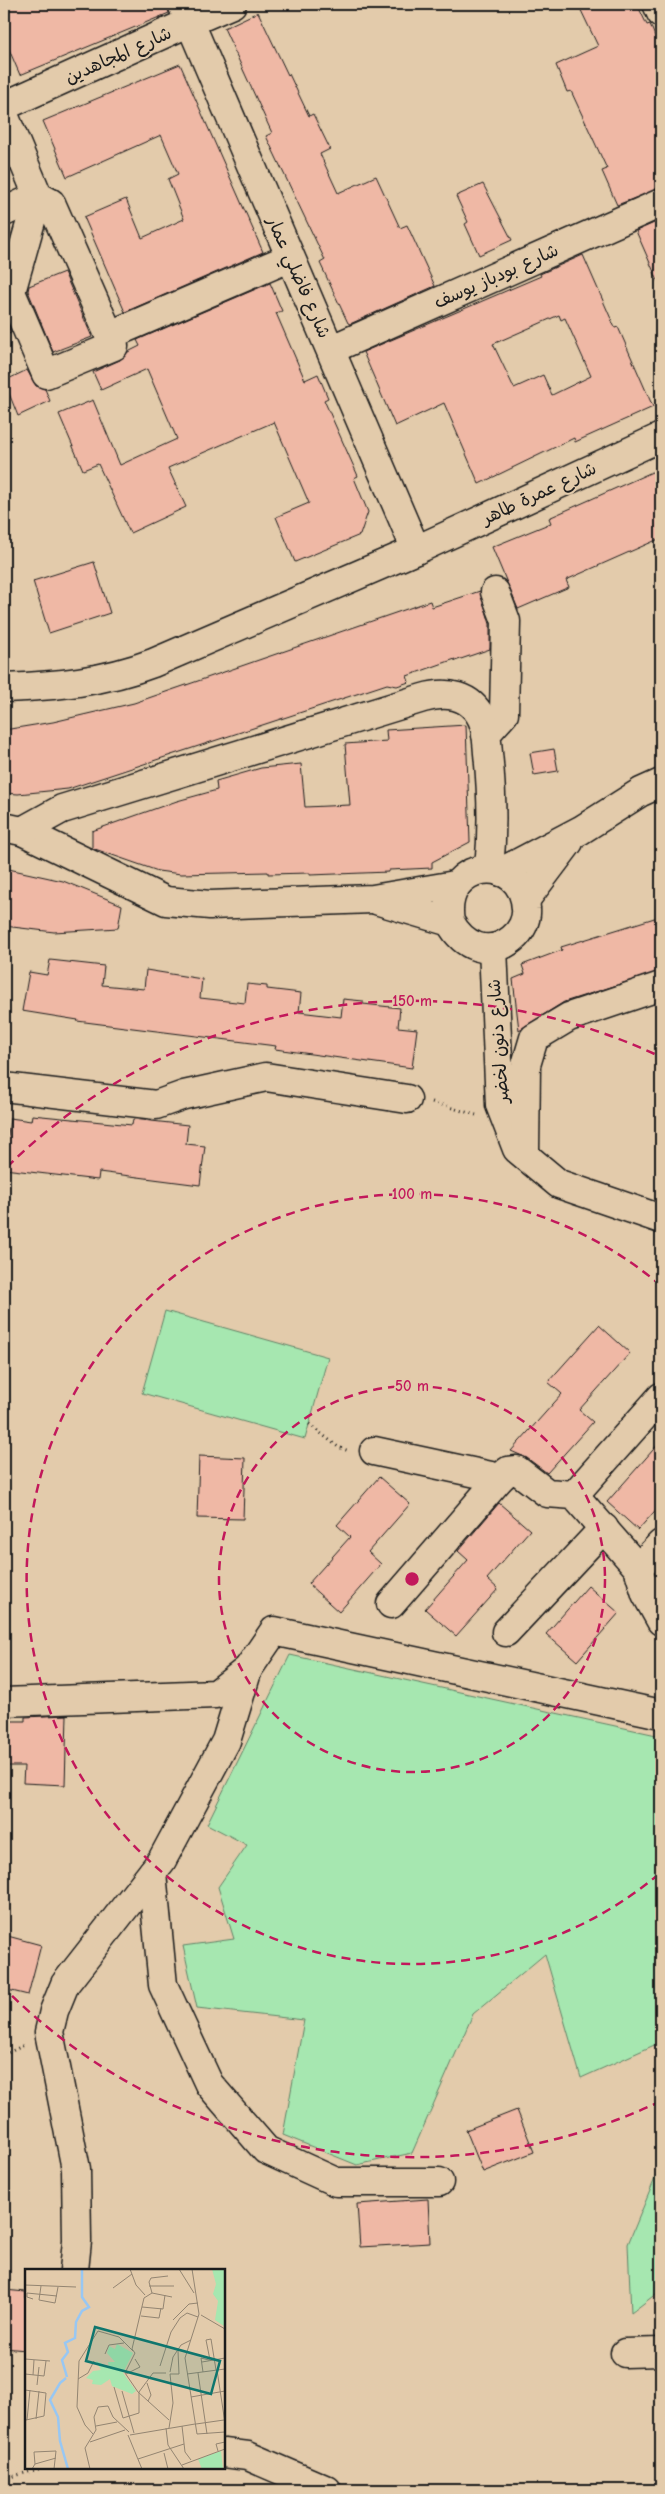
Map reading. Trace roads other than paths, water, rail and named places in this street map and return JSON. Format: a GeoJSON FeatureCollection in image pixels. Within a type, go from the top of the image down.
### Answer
{"type":"FeatureCollection","features":[{"type":"Feature","properties":{"kind":"street","name":"شارع المجاهدين"},"geometry":{"type":"LineString","coordinates":[[4,106],[186,13],[232,4]]}},
{"type":"Feature","properties":{"kind":"street"},"geometry":{"type":"LineString","coordinates":[[657,4],[661,13]]}},
{"type":"Feature","properties":{"kind":"street","name":"شارع فاضلي عمار"},"geometry":{"type":"LineString","coordinates":[[186,13],[289,258],[332,348],[416,550]]}},
{"type":"Feature","properties":{"kind":"street"},"geometry":{"type":"LineString","coordinates":[[4,115],[38,196],[11,292],[46,374],[114,346],[51,203],[38,196]]}},
{"type":"Feature","properties":{"kind":"street"},"geometry":{"type":"LineString","coordinates":[[4,212],[38,196]]}},
{"type":"Feature","properties":{"kind":"street","name":"شارع بودباز يوسف"},"geometry":{"type":"LineString","coordinates":[[332,348],[661,203]]}},
{"type":"Feature","properties":{"kind":"street"},"geometry":{"type":"LineString","coordinates":[[110,335],[289,258]]}},
{"type":"Feature","properties":{"kind":"street","name":"شارع عمرة طاهر"},"geometry":{"type":"LineString","coordinates":[[4,688],[75,684],[128,673],[416,550],[661,437]]}},
{"type":"Feature","properties":{"kind":"street"},"geometry":{"type":"LineString","coordinates":[[486,734],[504,714],[506,621],[495,592]]}},
{"type":"Feature","properties":{"kind":"street"},"geometry":{"type":"LineString","coordinates":[[13,829],[62,809],[437,694],[451,694],[464,699],[479,714],[486,734],[493,811],[495,870]]}},
{"type":"Feature","properties":{"kind":"street"},"geometry":{"type":"LineString","coordinates":[[495,870],[512,878],[521,887],[526,899],[527,912],[524,925],[516,936],[506,944],[493,948],[479,948],[466,943],[456,934],[450,922],[448,903],[455,885],[464,876],[476,870],[495,870],[580,830],[641,792],[661,783]]}},
{"type":"Feature","properties":{"kind":"street"},"geometry":{"type":"LineString","coordinates":[[13,829],[166,901],[210,905],[373,899],[455,885]]}},
{"type":"Feature","properties":{"kind":"street"},"geometry":{"type":"LineString","coordinates":[[526,899],[554,860],[580,830]]}},
{"type":"Feature","properties":{"kind":"street"},"geometry":{"type":"LineString","coordinates":[[373,899],[450,922]]}},
{"type":"Feature","properties":{"kind":"street","name":"شارع دنون لخضر"},"geometry":{"type":"LineString","coordinates":[[493,948],[500,1105],[517,1149],[559,1184],[661,1219]]}},
{"type":"Feature","properties":{"kind":"street"},"geometry":{"type":"LineString","coordinates":[[525,1156],[526,1065],[534,1038],[569,1017],[661,986]]}},
{"type":"Feature","properties":{"kind":"street"},"geometry":{"type":"LineString","coordinates":[[4,1087],[156,1105],[184,1095],[266,1077],[407,1098]]}},
{"type":"Feature","properties":{"kind":"street"},"geometry":{"type":"LineString","coordinates":[[574,1495],[661,1397]]}},
{"type":"Feature","properties":{"kind":"street"},"geometry":{"type":"LineString","coordinates":[[374,1452],[500,1478]]}},
{"type":"Feature","properties":{"kind":"street"},"geometry":{"type":"LineString","coordinates":[[391,1604],[500,1478],[508,1471],[517,1470],[547,1494],[574,1495],[638,1568],[646,1594],[661,1621]]}},
{"type":"Feature","properties":{"kind":"street"},"geometry":{"type":"LineString","coordinates":[[506,1632],[604,1528]]}},
{"type":"Feature","properties":{"kind":"street"},"geometry":{"type":"LineString","coordinates":[[638,1568],[661,1544]]}},
{"type":"Feature","properties":{"kind":"street"},"geometry":{"type":"LineString","coordinates":[[74,2269],[77,2241],[76,2170],[49,2032],[54,2011],[65,1984],[162,1860],[226,1741],[248,1669],[274,1631],[661,1714]]}},
{"type":"Feature","properties":{"kind":"street"},"geometry":{"type":"LineString","coordinates":[[4,1702],[216,1694],[248,1669]]}},
{"type":"Feature","properties":{"kind":"street"},"geometry":{"type":"LineString","coordinates":[[152,1873],[163,1985],[209,2084],[266,2150],[336,2182],[439,2182]]}},
{"type":"Feature","properties":{"kind":"street"},"geometry":{"type":"LineString","coordinates":[[625,2353],[661,2352]]}},
{"type":"Feature","properties":{"kind":"street"},"geometry":{"type":"LineString","coordinates":[[225,2453],[248,2456],[327,2490]]}}]}
